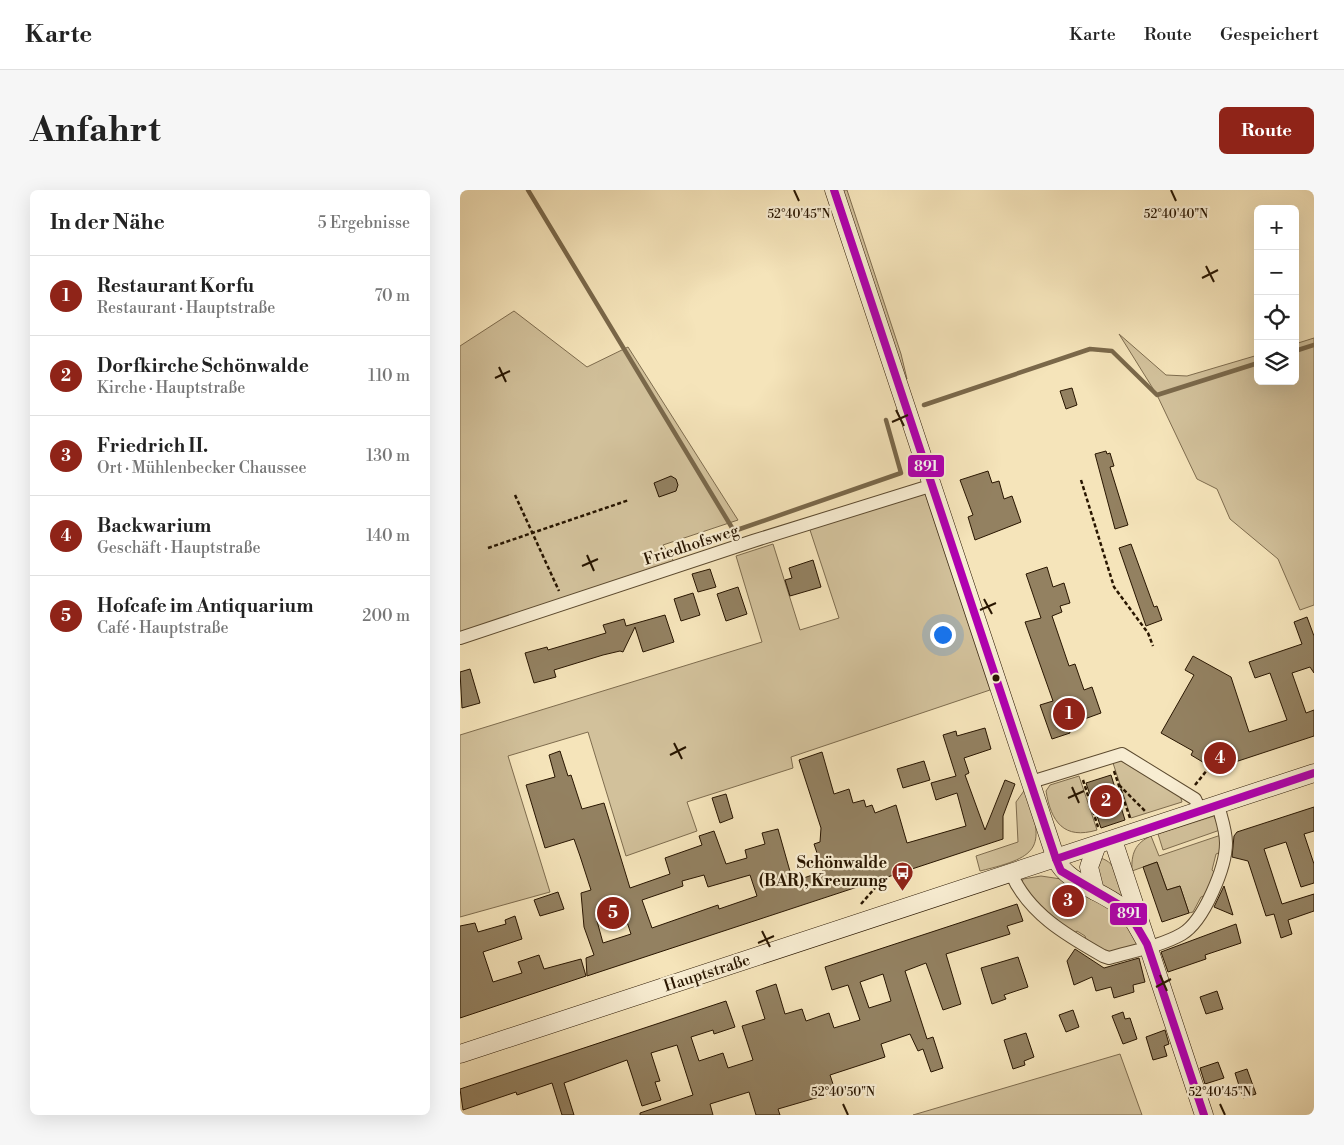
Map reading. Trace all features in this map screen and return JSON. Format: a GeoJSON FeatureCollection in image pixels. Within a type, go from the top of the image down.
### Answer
{"type":"FeatureCollection","features":[{"type":"Feature","properties":{"kind":"main road"},"geometry":{"type":"LineString","coordinates":[[834,190],[1056,859],[1061,871],[1121,906],[1130,915],[1147,945]]}},
{"type":"Feature","properties":{"kind":"main road","name":"Hauptstraße"},"geometry":{"type":"LineString","coordinates":[[460,1054],[1056,859],[1103,839],[1218,805],[1314,773]]}},
{"type":"Feature","properties":{"kind":"main road"},"geometry":{"type":"LineString","coordinates":[[1095,891],[1089,867],[1103,839]]}},
{"type":"Feature","properties":{"kind":"main road"},"geometry":{"type":"LineString","coordinates":[[1103,839],[1147,945],[1204,1115]]}},
{"type":"Feature","properties":{"kind":"street","name":"Friedhofsweg"},"geometry":{"type":"LineString","coordinates":[[460,638],[933,485]]}},
{"type":"Feature","properties":{"kind":"street"},"geometry":{"type":"LineString","coordinates":[[1031,782],[1122,754],[1195,799],[1200,810]]}},
{"type":"Feature","properties":{"kind":"street"},"geometry":{"type":"LineString","coordinates":[[1011,873],[1018,889],[1034,909],[1103,956],[1109,958],[1181,934],[1196,922],[1222,867],[1226,843],[1218,805]]}},
{"type":"Feature","properties":{"kind":"path"},"geometry":{"type":"LineString","coordinates":[[1081,480],[1114,587],[1148,633],[1153,646]]}},
{"type":"Feature","properties":{"kind":"path"},"geometry":{"type":"LineString","coordinates":[[515,495],[564,604]]}},
{"type":"Feature","properties":{"kind":"path"},"geometry":{"type":"LineString","coordinates":[[488,548],[630,500]]}},
{"type":"Feature","properties":{"kind":"path"},"geometry":{"type":"LineString","coordinates":[[1110,758],[1130,820]]}},
{"type":"Feature","properties":{"kind":"path"},"geometry":{"type":"LineString","coordinates":[[1078,767],[1103,839]]}},
{"type":"Feature","properties":{"kind":"path"},"geometry":{"type":"LineString","coordinates":[[1199,790],[1194,786],[1208,769]]}},
{"type":"Feature","properties":{"kind":"path"},"geometry":{"type":"LineString","coordinates":[[1119,785],[1148,814]]}},
{"type":"Feature","properties":{"kind":"shaded area"},"geometry":{"type":"Polygon","coordinates":[[[841,190],[847,190],[901,354],[907,379],[904,378],[841,190]]]}},
{"type":"Feature","properties":{"kind":"shaded area"},"geometry":{"type":"Polygon","coordinates":[[[514,311],[587,367],[628,347],[738,520],[663,545],[675,563],[460,632],[460,346],[514,311]]]}},
{"type":"Feature","properties":{"kind":"shaded area"},"geometry":{"type":"Polygon","coordinates":[[[1119,334],[1166,375],[1187,376],[1254,356],[1254,385],[1299,385],[1299,343],[1314,338],[1314,605],[1300,610],[1278,559],[1230,519],[1217,489],[1197,479],[1157,395],[1119,334]]]}},
{"type":"Feature","properties":{"kind":"shaded area"},"geometry":{"type":"Polygon","coordinates":[[[925,494],[990,690],[791,757],[793,768],[687,802],[697,831],[626,856],[588,732],[508,756],[550,892],[460,917],[460,735],[762,642],[736,556],[773,544],[800,630],[839,618],[809,527],[925,494]]]}},
{"type":"Feature","properties":{"kind":"shaded area"},"geometry":{"type":"Polygon","coordinates":[[[1122,759],[1180,795],[1182,802],[1131,818],[1113,763],[1122,759]]]}},
{"type":"Feature","properties":{"kind":"shaded area"},"geometry":{"type":"Polygon","coordinates":[[[1079,776],[1097,830],[1076,832],[1068,830],[1061,826],[1051,812],[1046,791],[1050,785],[1079,776]]]}},
{"type":"Feature","properties":{"kind":"shaded area"},"geometry":{"type":"Polygon","coordinates":[[[1026,788],[1035,824],[1036,836],[1033,846],[1027,854],[1016,860],[980,871],[976,856],[1018,842],[1016,802],[1026,788]]]}},
{"type":"Feature","properties":{"kind":"shaded area"},"geometry":{"type":"Polygon","coordinates":[[[1214,816],[1220,830],[1163,850],[1158,834],[1214,816]]]}},
{"type":"Feature","properties":{"kind":"shaded area"},"geometry":{"type":"Polygon","coordinates":[[[1221,835],[1221,852],[1216,854],[1212,870],[1215,873],[1206,895],[1201,897],[1193,912],[1189,913],[1180,886],[1167,890],[1157,862],[1132,871],[1132,859],[1135,850],[1141,842],[1151,836],[1159,856],[1221,835]]]}},
{"type":"Feature","properties":{"kind":"shaded area"},"geometry":{"type":"Polygon","coordinates":[[[1100,858],[1111,864],[1117,874],[1124,899],[1102,885],[1097,866],[1100,858]]]}},
{"type":"Feature","properties":{"kind":"shaded area"},"geometry":{"type":"Polygon","coordinates":[[[1041,876],[1061,879],[1119,909],[1138,944],[1107,955],[1087,943],[1085,936],[1077,931],[1073,934],[1036,909],[1021,886],[1023,879],[1041,876]]]}},
{"type":"Feature","properties":{"kind":"shaded area"},"geometry":{"type":"Polygon","coordinates":[[[1120,1054],[1142,1115],[913,1115],[1120,1054]]]}},
{"type":"Feature","properties":{"kind":"building"},"geometry":{"type":"Polygon","coordinates":[[[1072,388],[1077,405],[1066,409],[1060,391],[1072,388]]]}},
{"type":"Feature","properties":{"kind":"building"},"geometry":{"type":"Polygon","coordinates":[[[1106,451],[1107,454],[1110,453],[1114,466],[1110,467],[1128,525],[1115,529],[1095,454],[1106,451]]]}},
{"type":"Feature","properties":{"kind":"building"},"geometry":{"type":"Polygon","coordinates":[[[988,471],[992,483],[999,481],[1004,499],[1012,496],[1021,522],[975,540],[968,517],[973,515],[960,480],[988,471]]]}},
{"type":"Feature","properties":{"kind":"building"},"geometry":{"type":"Polygon","coordinates":[[[671,476],[676,479],[678,485],[676,491],[659,497],[654,483],[671,476]]]}},
{"type":"Feature","properties":{"kind":"building"},"geometry":{"type":"Polygon","coordinates":[[[1131,544],[1154,607],[1157,606],[1162,620],[1146,626],[1119,548],[1131,544]]]}},
{"type":"Feature","properties":{"kind":"building"},"geometry":{"type":"Polygon","coordinates":[[[813,560],[821,587],[790,596],[785,580],[792,578],[789,568],[813,560]]]}},
{"type":"Feature","properties":{"kind":"building"},"geometry":{"type":"Polygon","coordinates":[[[1047,567],[1053,587],[1064,583],[1070,603],[1060,606],[1062,612],[1052,616],[1069,666],[1075,664],[1084,690],[1092,687],[1101,713],[1068,725],[1070,733],[1052,739],[1040,705],[1053,701],[1025,622],[1041,618],[1026,574],[1047,567]]]}},
{"type":"Feature","properties":{"kind":"building"},"geometry":{"type":"Polygon","coordinates":[[[710,569],[716,587],[698,592],[692,574],[710,569]]]}},
{"type":"Feature","properties":{"kind":"building"},"geometry":{"type":"Polygon","coordinates":[[[738,587],[747,614],[726,621],[717,594],[738,587]]]}},
{"type":"Feature","properties":{"kind":"building"},"geometry":{"type":"Polygon","coordinates":[[[693,593],[700,615],[681,621],[674,599],[693,593]]]}},
{"type":"Feature","properties":{"kind":"building"},"geometry":{"type":"Polygon","coordinates":[[[665,615],[674,642],[643,652],[635,627],[623,652],[603,655],[554,670],[556,677],[534,683],[525,653],[547,647],[548,650],[606,633],[603,625],[624,619],[626,626],[665,615]]]}},
{"type":"Feature","properties":{"kind":"building"},"geometry":{"type":"Polygon","coordinates":[[[1307,617],[1314,636],[1314,673],[1310,667],[1292,673],[1306,713],[1314,710],[1314,736],[1220,767],[1209,760],[1206,764],[1191,755],[1193,751],[1161,733],[1194,675],[1185,670],[1193,656],[1231,677],[1249,732],[1287,720],[1270,673],[1255,678],[1249,662],[1302,644],[1294,622],[1307,617]]]}},
{"type":"Feature","properties":{"kind":"building"},"geometry":{"type":"Polygon","coordinates":[[[470,669],[480,703],[462,708],[460,672],[470,669]]]}},
{"type":"Feature","properties":{"kind":"building"},"geometry":{"type":"Polygon","coordinates":[[[985,728],[991,749],[964,758],[969,773],[965,775],[985,830],[1005,780],[1015,784],[1003,816],[1003,839],[587,976],[586,958],[594,955],[584,927],[581,893],[591,890],[574,839],[545,848],[526,785],[555,777],[549,755],[560,751],[568,776],[571,775],[582,809],[604,803],[630,888],[670,874],[665,858],[702,845],[699,836],[714,831],[726,864],[747,858],[745,850],[765,844],[762,833],[778,829],[793,882],[823,871],[814,844],[820,842],[821,828],[799,760],[822,752],[834,794],[849,789],[853,803],[864,800],[866,807],[872,805],[875,813],[896,805],[907,843],[966,826],[957,793],[936,800],[931,783],[956,776],[943,735],[956,731],[957,736],[985,728]],[[704,875],[682,881],[683,886],[642,900],[652,928],[718,905],[719,909],[757,896],[750,875],[708,887],[704,875]],[[624,913],[597,921],[603,943],[631,934],[624,913]]]}},
{"type":"Feature","properties":{"kind":"building"},"geometry":{"type":"Polygon","coordinates":[[[924,761],[930,780],[903,788],[897,769],[924,761]]]}},
{"type":"Feature","properties":{"kind":"building"},"geometry":{"type":"Polygon","coordinates":[[[1111,775],[1125,820],[1101,828],[1086,783],[1111,775]]]}},
{"type":"Feature","properties":{"kind":"building"},"geometry":{"type":"Polygon","coordinates":[[[726,794],[733,818],[720,823],[712,798],[726,794]]]}},
{"type":"Feature","properties":{"kind":"building"},"geometry":{"type":"Polygon","coordinates":[[[1314,807],[1314,831],[1304,834],[1314,864],[1314,883],[1301,887],[1286,842],[1264,849],[1282,904],[1314,894],[1314,911],[1288,920],[1292,934],[1281,938],[1274,914],[1266,916],[1248,861],[1232,857],[1234,836],[1237,832],[1314,807]]]}},
{"type":"Feature","properties":{"kind":"building"},"geometry":{"type":"Polygon","coordinates":[[[1157,862],[1167,890],[1180,886],[1189,913],[1162,922],[1143,867],[1157,862]]]}},
{"type":"Feature","properties":{"kind":"building"},"geometry":{"type":"Polygon","coordinates":[[[1224,886],[1233,915],[1214,907],[1224,886]]]}},
{"type":"Feature","properties":{"kind":"building"},"geometry":{"type":"Polygon","coordinates":[[[558,892],[564,909],[540,916],[534,900],[558,892]]]}},
{"type":"Feature","properties":{"kind":"building"},"geometry":{"type":"Polygon","coordinates":[[[1017,904],[1023,921],[1007,926],[1010,934],[946,954],[961,1004],[943,1010],[926,963],[905,971],[927,1039],[933,1037],[943,1068],[931,1072],[923,1049],[918,1051],[910,1034],[881,1044],[885,1057],[830,1075],[834,1087],[824,1090],[826,1095],[778,1109],[780,1115],[756,1115],[749,1092],[710,1104],[713,1115],[640,1115],[640,1113],[693,1095],[677,1045],[651,1053],[660,1081],[655,1082],[661,1100],[642,1106],[627,1060],[564,1083],[574,1115],[562,1115],[552,1083],[517,1095],[516,1092],[463,1110],[460,1089],[726,1001],[735,1027],[714,1034],[713,1030],[691,1037],[699,1061],[723,1053],[728,1068],[753,1060],[742,1026],[765,1019],[756,991],[776,984],[785,1014],[802,1009],[806,1021],[829,1013],[834,1028],[860,1020],[848,985],[832,990],[825,967],[1017,904]],[[883,974],[860,982],[869,1008],[891,1001],[883,974]]]}},
{"type":"Feature","properties":{"kind":"building"},"geometry":{"type":"Polygon","coordinates":[[[515,916],[522,939],[483,952],[493,982],[522,973],[518,962],[539,955],[544,969],[581,959],[586,976],[460,1018],[460,926],[475,923],[478,932],[506,924],[505,920],[515,916]]]}},
{"type":"Feature","properties":{"kind":"building"},"geometry":{"type":"Polygon","coordinates":[[[1236,924],[1241,943],[1205,955],[1206,959],[1168,972],[1161,952],[1236,924]]]}},
{"type":"Feature","properties":{"kind":"building"},"geometry":{"type":"Polygon","coordinates":[[[1075,949],[1104,968],[1139,958],[1145,982],[1133,985],[1134,992],[1114,998],[1111,987],[1096,991],[1092,977],[1074,985],[1067,961],[1075,949]]]}},
{"type":"Feature","properties":{"kind":"building"},"geometry":{"type":"Polygon","coordinates":[[[1018,957],[1028,987],[1004,995],[1006,999],[992,1004],[981,968],[1018,957]]]}},
{"type":"Feature","properties":{"kind":"building"},"geometry":{"type":"Polygon","coordinates":[[[1217,991],[1223,1009],[1206,1014],[1200,997],[1217,991]]]}},
{"type":"Feature","properties":{"kind":"building"},"geometry":{"type":"Polygon","coordinates":[[[1073,1010],[1079,1027],[1066,1032],[1059,1015],[1073,1010]]]}},
{"type":"Feature","properties":{"kind":"building"},"geometry":{"type":"Polygon","coordinates":[[[1123,1012],[1125,1019],[1130,1018],[1137,1039],[1123,1044],[1112,1016],[1123,1012]]]}},
{"type":"Feature","properties":{"kind":"building"},"geometry":{"type":"Polygon","coordinates":[[[1165,1030],[1169,1044],[1164,1046],[1167,1056],[1153,1060],[1146,1037],[1165,1030]]]}},
{"type":"Feature","properties":{"kind":"building"},"geometry":{"type":"Polygon","coordinates":[[[1026,1033],[1034,1057],[1024,1061],[1025,1065],[1013,1069],[1004,1040],[1026,1033]]]}},
{"type":"Feature","properties":{"kind":"building"},"geometry":{"type":"Polygon","coordinates":[[[1218,1062],[1224,1078],[1205,1084],[1200,1068],[1218,1062]]]}},
{"type":"Feature","properties":{"kind":"building"},"geometry":{"type":"Polygon","coordinates":[[[1247,1069],[1256,1094],[1243,1098],[1235,1073],[1247,1069]]]}},
{"type":"Feature","properties":{"kind":"waterway"},"geometry":{"type":"LineString","coordinates":[[528,190],[734,531],[901,473],[886,420]]}},
{"type":"Feature","properties":{"kind":"waterway"},"geometry":{"type":"LineString","coordinates":[[1299,350],[1314,345]]}},
{"type":"Feature","properties":{"kind":"waterway"},"geometry":{"type":"LineString","coordinates":[[924,405],[1090,349],[1112,351],[1157,395],[1254,364]]}},
{"type":"Feature","properties":{"kind":"transit line","name":"891"},"geometry":{"type":"LineString","coordinates":[[834,190],[1056,859],[1061,871],[1121,906],[1130,915],[1147,944],[1204,1115]]}},
{"type":"Feature","properties":{"kind":"transit line","name":"891"},"geometry":{"type":"LineString","coordinates":[[1056,859],[1314,773]]}},
{"type":"Feature","properties":{"kind":"place","name":"Restaurant Korfu"},"geometry":{"type":"Point","coordinates":[1069,714]}},
{"type":"Feature","properties":{"kind":"place","name":"Backwarium"},"geometry":{"type":"Point","coordinates":[1220,758]}},
{"type":"Feature","properties":{"kind":"place","name":"Dorfkirche Schönwalde"},"geometry":{"type":"Point","coordinates":[1106,801]}},
{"type":"Feature","properties":{"kind":"place","name":"Schönwalde (BAR), Kreuzung"},"geometry":{"type":"Point","coordinates":[903,891]}},
{"type":"Feature","properties":{"kind":"place","name":"Friedrich II."},"geometry":{"type":"Point","coordinates":[1068,901]}},
{"type":"Feature","properties":{"kind":"place","name":"Hofcafe im Antiquarium"},"geometry":{"type":"Point","coordinates":[613,913]}}]}
